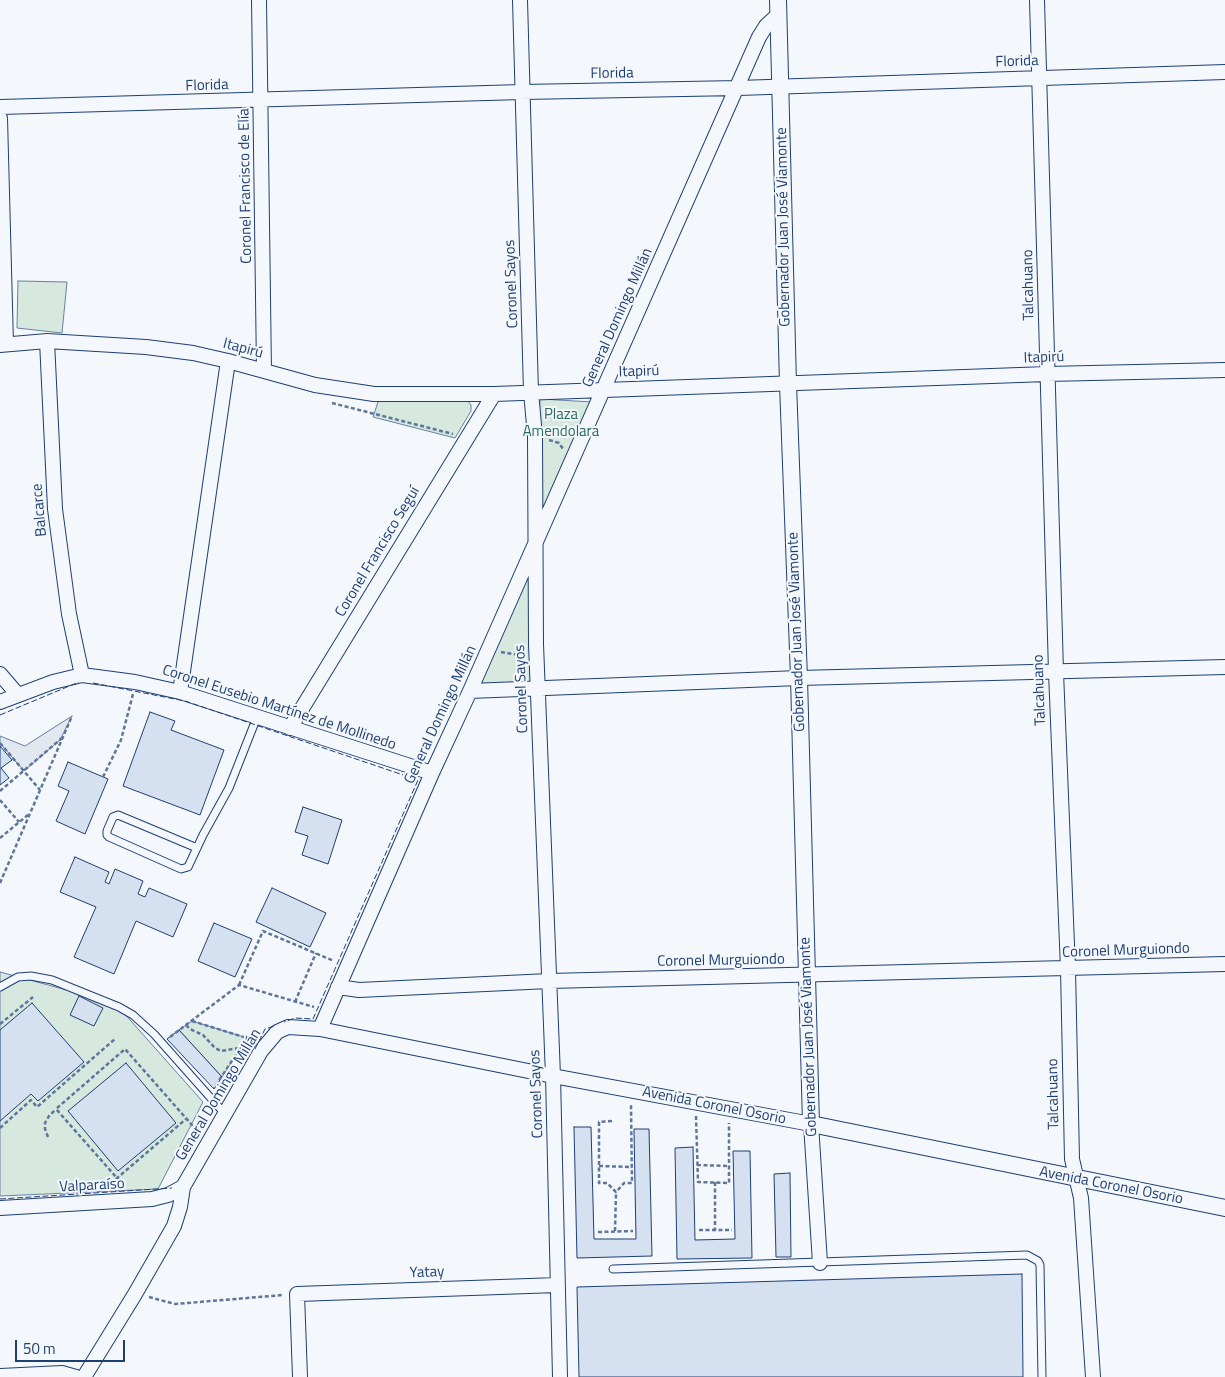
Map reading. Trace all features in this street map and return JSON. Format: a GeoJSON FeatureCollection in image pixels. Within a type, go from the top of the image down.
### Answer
{"type":"FeatureCollection","features":[{"type":"Feature","properties":{"kind":"street","name":"Coronel Francisco de Elía"},"geometry":{"type":"LineString","coordinates":[[259,0],[264,371]]}},
{"type":"Feature","properties":{"kind":"street","name":"Coronel Sayos"},"geometry":{"type":"LineString","coordinates":[[520,0],[531,392],[534,436],[536,644],[553,1076],[560,1377]]}},
{"type":"Feature","properties":{"kind":"street","name":"Talcahuano"},"geometry":{"type":"LineString","coordinates":[[1037,0],[1056,672],[1068,969],[1072,1159],[1081,1198],[1093,1377]]}},
{"type":"Feature","properties":{"kind":"street","name":"Gobernador Juan José Viamonte"},"geometry":{"type":"LineString","coordinates":[[779,7],[788,384],[799,678],[806,975],[811,1124],[820,1263]]}},
{"type":"Feature","properties":{"kind":"street","name":"General Domingo Millán"},"geometry":{"type":"LineString","coordinates":[[84,1377],[174,1226],[180,1207],[183,1187],[261,1051],[277,1032],[288,1027],[320,1029],[432,773],[605,389],[759,37],[779,7]]}},
{"type":"Feature","properties":{"kind":"street","name":"Florida"},"geometry":{"type":"LineString","coordinates":[[0,107],[522,92],[738,88],[1225,72]]}},
{"type":"Feature","properties":{"kind":"street"},"geometry":{"type":"LineString","coordinates":[[0,118],[3,344]]}},
{"type":"Feature","properties":{"kind":"street","name":"Itapirú"},"geometry":{"type":"LineString","coordinates":[[3,344],[47,341],[146,347],[193,353],[339,390],[374,394],[494,394],[1048,374],[1225,370]]}},
{"type":"Feature","properties":{"kind":"street","name":"Balcarce"},"geometry":{"type":"LineString","coordinates":[[47,341],[56,509],[68,614],[82,675]]}},
{"type":"Feature","properties":{"kind":"street"},"geometry":{"type":"LineString","coordinates":[[180,692],[228,361]]}},
{"type":"Feature","properties":{"kind":"street","name":"Coronel Francisco Seguí"},"geometry":{"type":"LineString","coordinates":[[290,728],[494,394]]}},
{"type":"Feature","properties":{"kind":"street"},"geometry":{"type":"LineString","coordinates":[[470,692],[799,678],[1225,667]]}},
{"type":"Feature","properties":{"kind":"street"},"geometry":{"type":"LineString","coordinates":[[0,674],[18,695]]}},
{"type":"Feature","properties":{"kind":"street","name":"Coronel Eusebio Martínez de Mollinedo"},"geometry":{"type":"LineString","coordinates":[[0,702],[53,682],[82,675],[135,682],[180,692],[432,773]]}},
{"type":"Feature","properties":{"kind":"street","name":"Coronel Murguiondo"},"geometry":{"type":"LineString","coordinates":[[338,987],[359,990],[549,982],[1225,964]]}},
{"type":"Feature","properties":{"kind":"street","name":"Avenida Coronel Osorio"},"geometry":{"type":"LineString","coordinates":[[320,1029],[553,1076],[811,1124],[1225,1208]]}},
{"type":"Feature","properties":{"kind":"street","name":"Valparaíso"},"geometry":{"type":"LineString","coordinates":[[0,1207],[137,1200],[168,1195],[183,1187]]}},
{"type":"Feature","properties":{"kind":"street","name":"Yatay"},"geometry":{"type":"LineString","coordinates":[[296,1294],[558,1285]]}},
{"type":"Feature","properties":{"kind":"street"},"geometry":{"type":"LineString","coordinates":[[296,1294],[300,1377]]}},
{"type":"Feature","properties":{"kind":"street"},"geometry":{"type":"LineString","coordinates":[[0,1376],[62,1373],[76,1377]]}},
{"type":"Feature","properties":{"kind":"lane"},"geometry":{"type":"LineString","coordinates":[[197,848],[118,815],[113,817],[107,831],[109,837],[181,869],[188,867],[230,788],[257,717]]}},
{"type":"Feature","properties":{"kind":"lane"},"geometry":{"type":"LineString","coordinates":[[0,988],[18,977],[31,976],[52,980],[119,1007],[133,1016],[162,1043],[225,1114]]}},
{"type":"Feature","properties":{"kind":"lane"},"geometry":{"type":"LineString","coordinates":[[613,1269],[1027,1255],[1038,1261],[1040,1266],[1042,1377]]}},
{"type":"Feature","properties":{"kind":"path"},"geometry":{"type":"LineString","coordinates":[[330,402],[466,438]]}},
{"type":"Feature","properties":{"kind":"path"},"geometry":{"type":"LineString","coordinates":[[534,436],[559,443],[566,452],[575,456]]}},
{"type":"Feature","properties":{"kind":"path"},"geometry":{"type":"LineString","coordinates":[[488,651],[519,655],[536,644]]}},
{"type":"Feature","properties":{"kind":"path"},"geometry":{"type":"LineString","coordinates":[[102,777],[121,740],[135,682]]}},
{"type":"Feature","properties":{"kind":"path"},"geometry":{"type":"LineString","coordinates":[[0,883],[72,716]]}},
{"type":"Feature","properties":{"kind":"path"},"geometry":{"type":"LineString","coordinates":[[0,790],[63,737]]}},
{"type":"Feature","properties":{"kind":"path"},"geometry":{"type":"LineString","coordinates":[[0,742],[40,790]]}},
{"type":"Feature","properties":{"kind":"path"},"geometry":{"type":"LineString","coordinates":[[0,800],[18,822]]}},
{"type":"Feature","properties":{"kind":"path"},"geometry":{"type":"LineString","coordinates":[[0,838],[30,813]]}},
{"type":"Feature","properties":{"kind":"path"},"geometry":{"type":"LineString","coordinates":[[162,1043],[239,985],[263,931],[347,966]]}},
{"type":"Feature","properties":{"kind":"path"},"geometry":{"type":"LineString","coordinates":[[295,1002],[316,953]]}},
{"type":"Feature","properties":{"kind":"path"},"geometry":{"type":"LineString","coordinates":[[239,985],[327,1012]]}},
{"type":"Feature","properties":{"kind":"path"},"geometry":{"type":"LineString","coordinates":[[0,1024],[32,997]]}},
{"type":"Feature","properties":{"kind":"path"},"geometry":{"type":"LineString","coordinates":[[192,1020],[247,1038],[209,1096]]}},
{"type":"Feature","properties":{"kind":"path"},"geometry":{"type":"LineString","coordinates":[[186,1025],[203,1035],[209,1043],[221,1051],[241,1048]]}},
{"type":"Feature","properties":{"kind":"path"},"geometry":{"type":"LineString","coordinates":[[0,1128],[31,1100],[37,1107],[116,1038]]}},
{"type":"Feature","properties":{"kind":"path"},"geometry":{"type":"LineString","coordinates":[[48,1137],[45,1123],[56,1109],[125,1049],[208,1144]]}},
{"type":"Feature","properties":{"kind":"path"},"geometry":{"type":"LineString","coordinates":[[615,1232],[616,1192],[624,1183],[632,1183],[631,1090]]}},
{"type":"Feature","properties":{"kind":"path"},"geometry":{"type":"LineString","coordinates":[[696,1103],[698,1182],[729,1183],[729,1109]]}},
{"type":"Feature","properties":{"kind":"path"},"geometry":{"type":"LineString","coordinates":[[56,1109],[116,1179],[137,1200]]}},
{"type":"Feature","properties":{"kind":"path"},"geometry":{"type":"LineString","coordinates":[[116,1179],[186,1119]]}},
{"type":"Feature","properties":{"kind":"path"},"geometry":{"type":"LineString","coordinates":[[612,1121],[599,1122],[599,1183],[607,1183],[616,1192]]}},
{"type":"Feature","properties":{"kind":"path"},"geometry":{"type":"LineString","coordinates":[[697,1165],[729,1166]]}},
{"type":"Feature","properties":{"kind":"path"},"geometry":{"type":"LineString","coordinates":[[599,1166],[632,1167]]}},
{"type":"Feature","properties":{"kind":"path"},"geometry":{"type":"LineString","coordinates":[[715,1182],[715,1230]]}},
{"type":"Feature","properties":{"kind":"path"},"geometry":{"type":"LineString","coordinates":[[699,1230],[732,1230]]}},
{"type":"Feature","properties":{"kind":"path"},"geometry":{"type":"LineString","coordinates":[[598,1232],[633,1231]]}},
{"type":"Feature","properties":{"kind":"path"},"geometry":{"type":"LineString","coordinates":[[135,1294],[175,1304],[296,1294]]}},
{"type":"Feature","properties":{"kind":"green space"},"geometry":{"type":"Polygon","coordinates":[[[18,281],[67,282],[62,333],[17,328],[18,281]]]}},
{"type":"Feature","properties":{"kind":"green space"},"geometry":{"type":"Polygon","coordinates":[[[462,398],[471,405],[471,411],[455,438],[373,417],[379,399],[462,398]]]}},
{"type":"Feature","properties":{"kind":"green space","name":"Plaza Amendolara"},"geometry":{"type":"Polygon","coordinates":[[[540,399],[593,402],[535,547],[540,399]]]}},
{"type":"Feature","properties":{"kind":"green space"},"geometry":{"type":"Polygon","coordinates":[[[535,547],[538,688],[471,691],[535,547]]]}},
{"type":"Feature","properties":{"kind":"green space"},"geometry":{"type":"Polygon","coordinates":[[[0,972],[115,1003],[203,1102],[158,1189],[0,1196],[0,972]]]}},
{"type":"Feature","properties":{"kind":"green space"},"geometry":{"type":"Polygon","coordinates":[[[192,1021],[247,1038],[222,1077],[179,1030],[192,1021]]]}},
{"type":"Feature","properties":{"kind":"shaded area"},"geometry":{"type":"Polygon","coordinates":[[[72,716],[60,740],[24,771],[0,743],[0,736],[25,746],[72,716]]]}},
{"type":"Feature","properties":{"kind":"building"},"geometry":{"type":"Polygon","coordinates":[[[150,712],[175,721],[171,730],[224,750],[200,815],[123,786],[150,712]]]}},
{"type":"Feature","properties":{"kind":"building"},"geometry":{"type":"Polygon","coordinates":[[[0,746],[12,760],[1,768],[9,778],[0,785],[0,746]]]}},
{"type":"Feature","properties":{"kind":"building"},"geometry":{"type":"Polygon","coordinates":[[[68,762],[108,779],[85,834],[56,821],[69,791],[58,786],[68,762]]]}},
{"type":"Feature","properties":{"kind":"building"},"geometry":{"type":"Polygon","coordinates":[[[303,807],[342,820],[328,864],[302,855],[308,836],[295,832],[303,807]]]}},
{"type":"Feature","properties":{"kind":"building"},"geometry":{"type":"Polygon","coordinates":[[[75,857],[109,872],[105,882],[109,884],[115,869],[143,881],[138,894],[145,897],[149,888],[187,904],[173,937],[136,921],[114,974],[74,957],[96,907],[60,892],[75,857]]]}},
{"type":"Feature","properties":{"kind":"building"},"geometry":{"type":"Polygon","coordinates":[[[272,888],[326,913],[310,947],[256,922],[272,888]]]}},
{"type":"Feature","properties":{"kind":"building"},"geometry":{"type":"Polygon","coordinates":[[[214,923],[252,939],[235,977],[198,961],[214,923]]]}},
{"type":"Feature","properties":{"kind":"building"},"geometry":{"type":"Polygon","coordinates":[[[79,996],[103,1008],[94,1026],[70,1015],[79,996]]]}},
{"type":"Feature","properties":{"kind":"building"},"geometry":{"type":"Polygon","coordinates":[[[32,1003],[84,1062],[38,1101],[31,1094],[0,1121],[0,1030],[32,1003]]]}},
{"type":"Feature","properties":{"kind":"building"},"geometry":{"type":"Polygon","coordinates":[[[179,1030],[222,1077],[214,1089],[167,1039],[179,1030]]]}},
{"type":"Feature","properties":{"kind":"building"},"geometry":{"type":"Polygon","coordinates":[[[126,1063],[176,1123],[118,1171],[68,1111],[126,1063]]]}},
{"type":"Feature","properties":{"kind":"building"},"geometry":{"type":"Polygon","coordinates":[[[574,1127],[591,1127],[594,1239],[636,1239],[634,1129],[649,1129],[652,1256],[577,1258],[574,1127]]]}},
{"type":"Feature","properties":{"kind":"building"},"geometry":{"type":"Polygon","coordinates":[[[693,1147],[695,1240],[735,1239],[733,1151],[750,1151],[752,1258],[677,1259],[675,1148],[693,1147]]]}},
{"type":"Feature","properties":{"kind":"building"},"geometry":{"type":"Polygon","coordinates":[[[790,1173],[791,1257],[776,1257],[774,1174],[790,1173]]]}},
{"type":"Feature","properties":{"kind":"building"},"geometry":{"type":"Polygon","coordinates":[[[1022,1274],[1023,1377],[579,1377],[577,1287],[1022,1274]]]}},
{"type":"Feature","properties":{"kind":"fence"},"geometry":{"type":"LineString","coordinates":[[0,715],[79,682]]}},
{"type":"Feature","properties":{"kind":"fence"},"geometry":{"type":"LineString","coordinates":[[93,683],[185,701],[418,780],[313,1019],[295,1018],[284,1022]]}},
{"type":"Feature","properties":{"kind":"fence"},"geometry":{"type":"LineString","coordinates":[[255,1049],[265,1029],[275,1026]]}},
{"type":"Feature","properties":{"kind":"fence"},"geometry":{"type":"LineString","coordinates":[[0,1199],[172,1188]]}}]}
